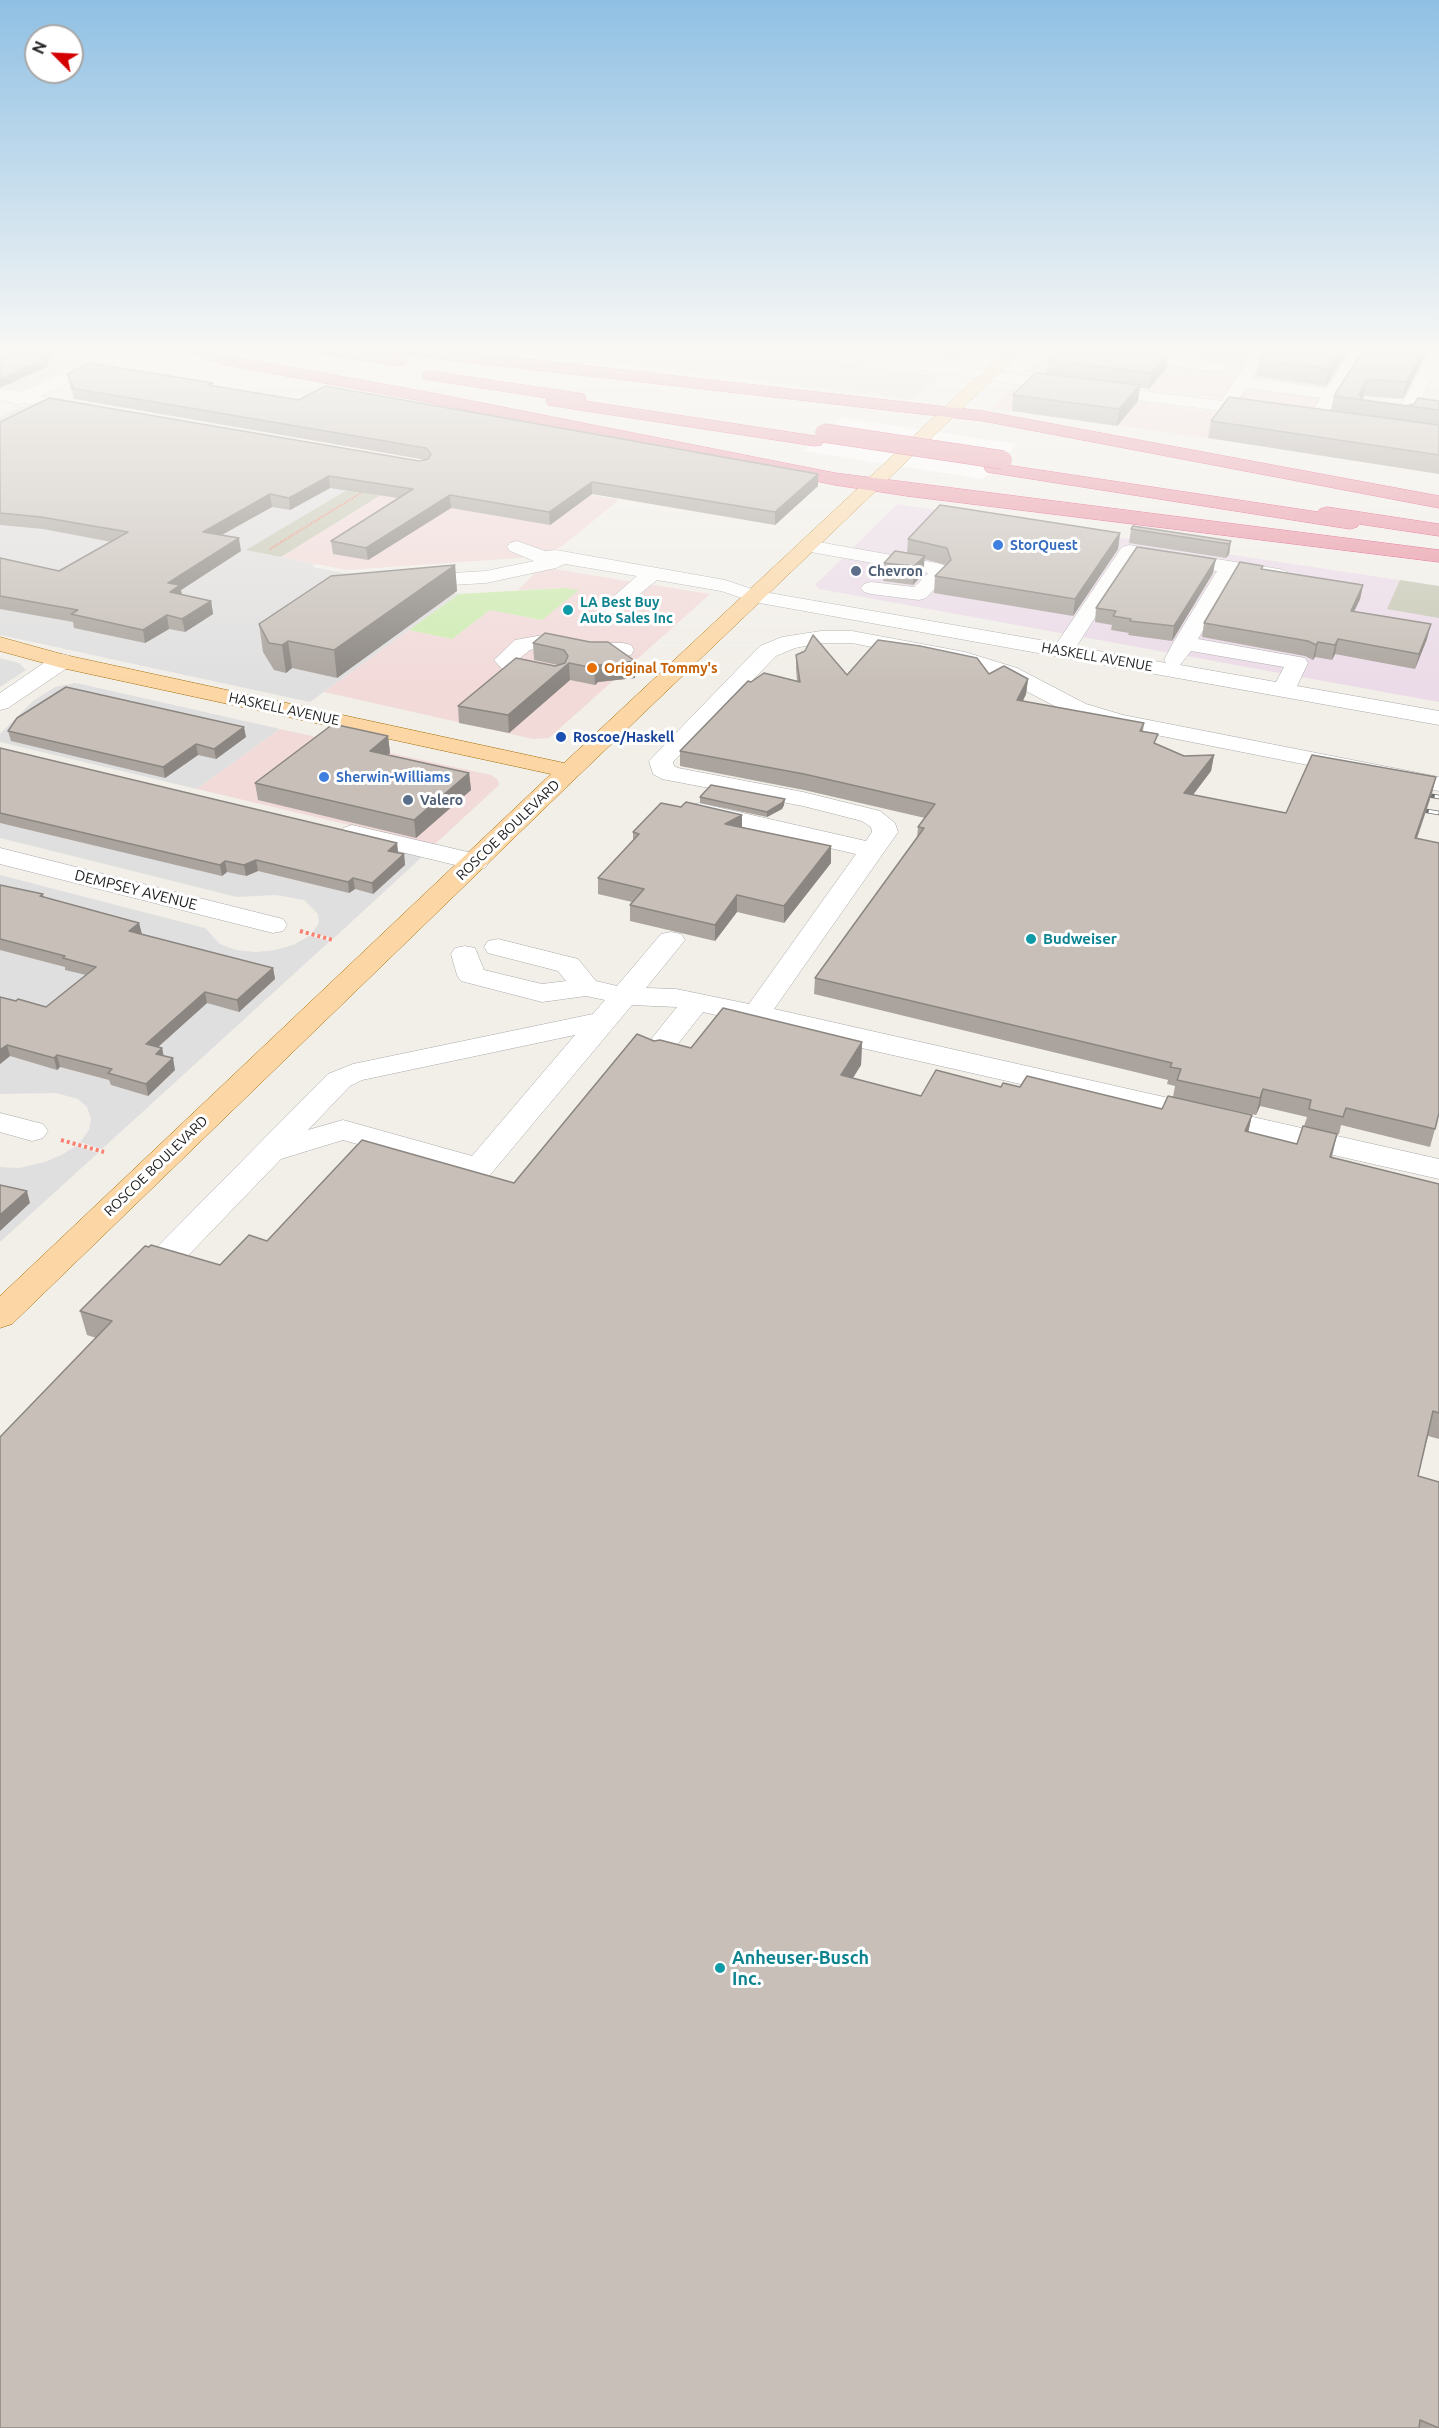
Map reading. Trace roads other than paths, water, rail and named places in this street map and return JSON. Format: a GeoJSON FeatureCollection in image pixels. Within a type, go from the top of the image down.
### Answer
{"type":"FeatureCollection","features":[{"type":"Feature","properties":{"kind":"highway"},"geometry":{"type":"LineString","coordinates":[[748,460],[872,485],[1439,556]]}},
{"type":"Feature","properties":{"kind":"highway"},"geometry":{"type":"LineString","coordinates":[[1012,460],[1439,537]]}},
{"type":"Feature","properties":{"kind":"highway"},"geometry":{"type":"LineString","coordinates":[[1013,460],[1439,528]]}},
{"type":"Feature","properties":{"kind":"highway"},"geometry":{"type":"LineString","coordinates":[[1218,460],[1439,502]]}},
{"type":"Feature","properties":{"kind":"highway"},"geometry":{"type":"LineString","coordinates":[[1311,497],[1439,517]]}},
{"type":"Feature","properties":{"kind":"main road","name":"ROSCOE BOULEVARD"},"geometry":{"type":"LineString","coordinates":[[0,1316],[569,771],[898,460]]}},
{"type":"Feature","properties":{"kind":"main road","name":"HASKELL AVENUE"},"geometry":{"type":"LineString","coordinates":[[0,644],[62,661],[569,771]]}},
{"type":"Feature","properties":{"kind":"street","name":"HASKELL AVENUE"},"geometry":{"type":"LineString","coordinates":[[524,544],[536,555],[564,557],[653,573],[725,586],[754,596],[1439,718]]}},
{"type":"Feature","properties":{"kind":"street"},"geometry":{"type":"LineString","coordinates":[[807,546],[937,569],[938,575],[919,594],[871,588]]}},
{"type":"Feature","properties":{"kind":"street"},"geometry":{"type":"LineString","coordinates":[[1063,651],[1129,551],[1299,578]]}},
{"type":"Feature","properties":{"kind":"street"},"geometry":{"type":"LineString","coordinates":[[417,581],[486,577],[564,557]]}},
{"type":"Feature","properties":{"kind":"street"},"geometry":{"type":"LineString","coordinates":[[850,612],[896,560]]}},
{"type":"Feature","properties":{"kind":"street"},"geometry":{"type":"LineString","coordinates":[[1169,670],[1230,567]]}},
{"type":"Feature","properties":{"kind":"street"},"geometry":{"type":"LineString","coordinates":[[610,608],[653,573]]}},
{"type":"Feature","properties":{"kind":"street"},"geometry":{"type":"LineString","coordinates":[[756,1014],[885,832],[882,823],[871,816],[803,799],[671,774],[662,768],[661,761],[768,651],[790,642],[852,637],[957,657],[999,670],[1078,710],[1119,721],[1439,784]]}},
{"type":"Feature","properties":{"kind":"street"},"geometry":{"type":"LineString","coordinates":[[556,674],[510,664],[505,660],[523,645],[543,641],[591,650],[623,650]]}},
{"type":"Feature","properties":{"kind":"street"},"geometry":{"type":"LineString","coordinates":[[1184,644],[1297,663],[1284,690]]}},
{"type":"Feature","properties":{"kind":"street"},"geometry":{"type":"LineString","coordinates":[[0,703],[62,661]]}},
{"type":"Feature","properties":{"kind":"street"},"geometry":{"type":"LineString","coordinates":[[676,806],[873,850]]}},
{"type":"Feature","properties":{"kind":"street"},"geometry":{"type":"LineString","coordinates":[[328,827],[476,862]]}},
{"type":"Feature","properties":{"kind":"street","name":"DEMPSEY AVENUE"},"geometry":{"type":"LineString","coordinates":[[0,856],[273,925]]}},
{"type":"Feature","properties":{"kind":"street"},"geometry":{"type":"LineString","coordinates":[[272,1151],[343,1130],[479,1168],[672,940]]}},
{"type":"Feature","properties":{"kind":"street"},"geometry":{"type":"LineString","coordinates":[[498,947],[568,965],[586,987]]}},
{"type":"Feature","properties":{"kind":"street"},"geometry":{"type":"LineString","coordinates":[[465,954],[471,975],[542,993],[586,987],[625,996],[676,998],[756,1014],[1439,1169]]}},
{"type":"Feature","properties":{"kind":"street"},"geometry":{"type":"LineString","coordinates":[[655,1053],[696,1002]]}},
{"type":"Feature","properties":{"kind":"street"},"geometry":{"type":"LineString","coordinates":[[168,1256],[339,1080],[353,1073],[604,1020]]}},
{"type":"Feature","properties":{"kind":"street"},"geometry":{"type":"LineString","coordinates":[[0,1122],[32,1131]]}},
{"type":"Feature","properties":{"kind":"railway"},"geometry":{"type":"LineString","coordinates":[[1415,793],[1439,797]]}},
{"type":"Feature","properties":{"kind":"railway"},"geometry":{"type":"LineString","coordinates":[[1409,808],[1439,813]]}},
{"type":"Feature","properties":{"kind":"place","name":"StorQuest"},"geometry":{"type":"Point","coordinates":[998,545]}},
{"type":"Feature","properties":{"kind":"place","name":"Chevron"},"geometry":{"type":"Point","coordinates":[856,571]}},
{"type":"Feature","properties":{"kind":"place","name":"LA Best Buy Auto Sales Inc"},"geometry":{"type":"Point","coordinates":[568,610]}},
{"type":"Feature","properties":{"kind":"place","name":"Original Tommy's"},"geometry":{"type":"Point","coordinates":[592,668]}},
{"type":"Feature","properties":{"kind":"place","name":"Roscoe/Haskell"},"geometry":{"type":"Point","coordinates":[561,737]}},
{"type":"Feature","properties":{"kind":"place","name":"Sherwin-Williams"},"geometry":{"type":"Point","coordinates":[324,777]}},
{"type":"Feature","properties":{"kind":"place","name":"Valero"},"geometry":{"type":"Point","coordinates":[408,800]}},
{"type":"Feature","properties":{"kind":"place","name":"Budweiser"},"geometry":{"type":"Point","coordinates":[1031,939]}},
{"type":"Feature","properties":{"kind":"place","name":"Anheuser-Busch Inc."},"geometry":{"type":"Point","coordinates":[720,1968]}}]}
